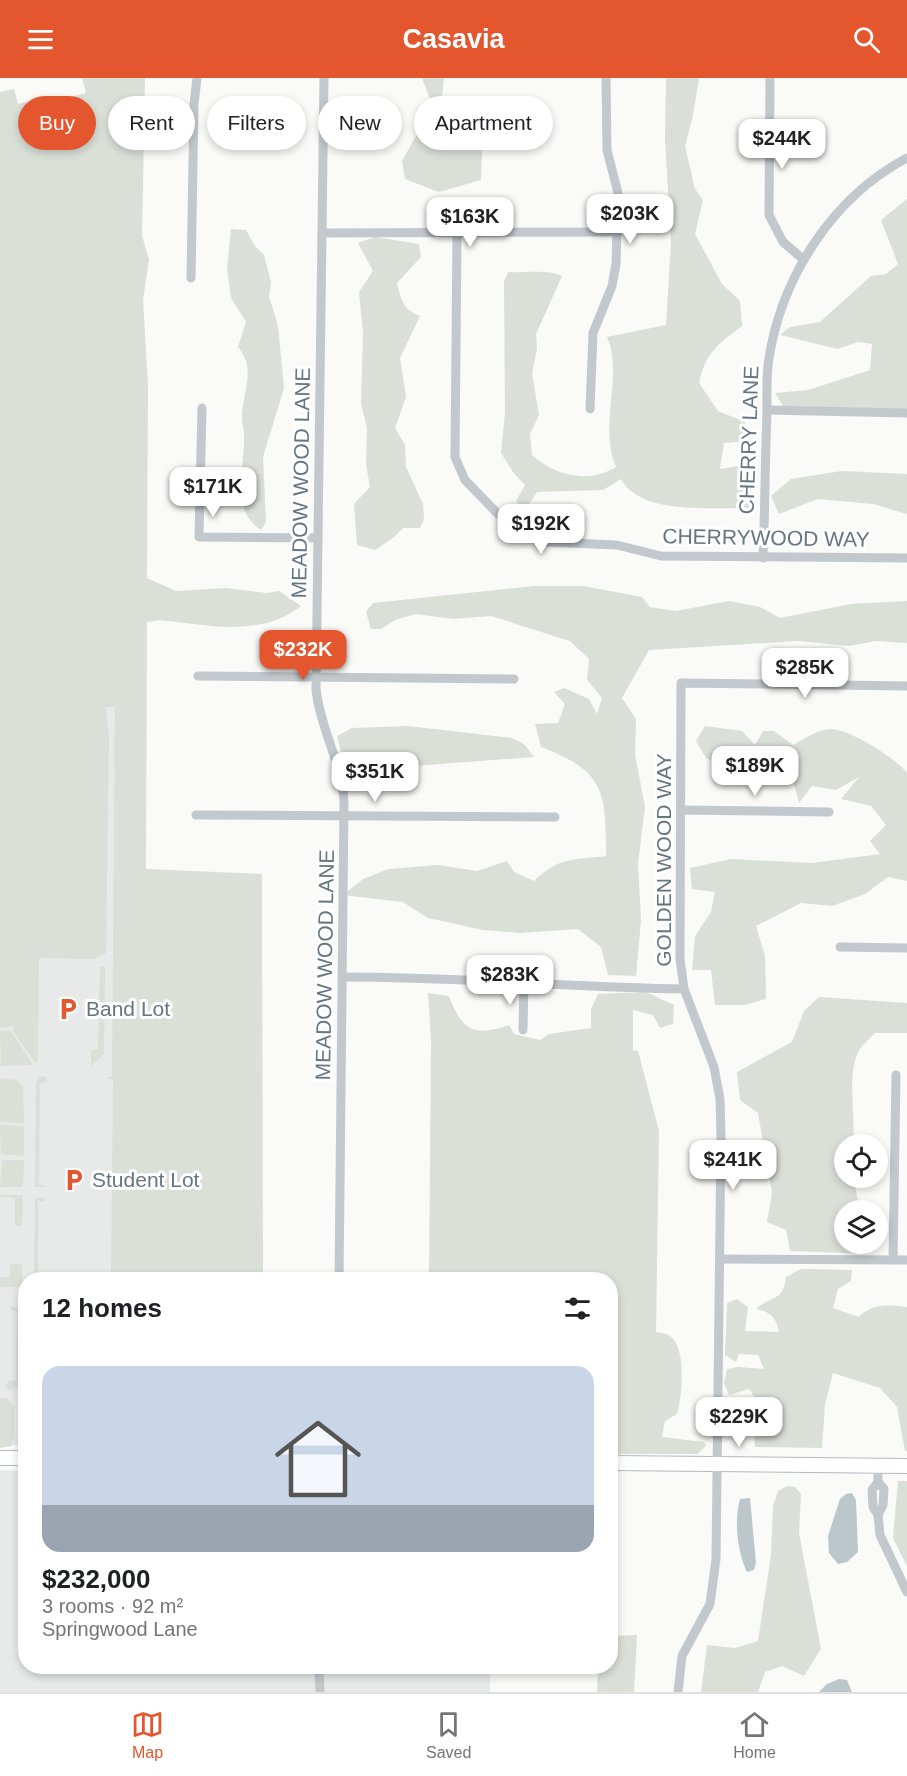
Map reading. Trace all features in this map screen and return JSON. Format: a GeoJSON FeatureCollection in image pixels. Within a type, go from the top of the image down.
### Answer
{"type":"FeatureCollection","features":[{"type":"Feature","properties":{"kind":"street"},"geometry":{"type":"LineString","coordinates":[[191,278],[194,104],[197,78]]}},
{"type":"Feature","properties":{"kind":"street","name":"MEADOW WOOD LANE"},"geometry":{"type":"LineString","coordinates":[[324,78],[316,677],[321,722],[340,776],[344,816],[339,1272]]}},
{"type":"Feature","properties":{"kind":"street"},"geometry":{"type":"LineString","coordinates":[[590,409],[593,333],[612,286],[617,232],[618,193],[607,150],[606,78]]}},
{"type":"Feature","properties":{"kind":"street"},"geometry":{"type":"LineString","coordinates":[[770,78],[769,215],[783,242],[804,260]]}},
{"type":"Feature","properties":{"kind":"street","name":"CHERRY LANE"},"geometry":{"type":"LineString","coordinates":[[763,558],[766,384],[774,335],[784,302],[804,260],[849,201],[876,178],[907,158]]}},
{"type":"Feature","properties":{"kind":"street"},"geometry":{"type":"LineString","coordinates":[[322,233],[617,232]]}},
{"type":"Feature","properties":{"kind":"street","name":"CHERRYWOOD WAY"},"geometry":{"type":"LineString","coordinates":[[457,234],[454,446],[458,468],[472,489],[519,531],[546,542],[617,545],[661,556],[907,558]]}},
{"type":"Feature","properties":{"kind":"street"},"geometry":{"type":"LineString","coordinates":[[202,408],[199,537],[318,538]]}},
{"type":"Feature","properties":{"kind":"street"},"geometry":{"type":"LineString","coordinates":[[767,410],[907,413]]}},
{"type":"Feature","properties":{"kind":"street"},"geometry":{"type":"LineString","coordinates":[[198,676],[514,679]]}},
{"type":"Feature","properties":{"kind":"street","name":"GOLDEN WOOD WAY"},"geometry":{"type":"LineString","coordinates":[[678,1692],[682,1656],[710,1604],[716,1559],[720,1259],[719,1091],[709,1051],[684,989],[679,948],[681,683],[907,686]]}},
{"type":"Feature","properties":{"kind":"street"},"geometry":{"type":"LineString","coordinates":[[681,810],[829,812]]}},
{"type":"Feature","properties":{"kind":"street"},"geometry":{"type":"LineString","coordinates":[[196,815],[555,817]]}},
{"type":"Feature","properties":{"kind":"street"},"geometry":{"type":"LineString","coordinates":[[840,947],[907,948]]}},
{"type":"Feature","properties":{"kind":"street"},"geometry":{"type":"LineString","coordinates":[[343,977],[466,978],[597,988],[684,989]]}},
{"type":"Feature","properties":{"kind":"street"},"geometry":{"type":"LineString","coordinates":[[523,1030],[524,983]]}},
{"type":"Feature","properties":{"kind":"street"},"geometry":{"type":"LineString","coordinates":[[893,1260],[896,1075]]}},
{"type":"Feature","properties":{"kind":"street"},"geometry":{"type":"LineString","coordinates":[[720,1259],[907,1260]]}},
{"type":"Feature","properties":{"kind":"street"},"geometry":{"type":"LineString","coordinates":[[0,1458],[18,1458]]}},
{"type":"Feature","properties":{"kind":"street"},"geometry":{"type":"LineString","coordinates":[[618,1463],[907,1466]]}},
{"type":"Feature","properties":{"kind":"street"},"geometry":{"type":"LineString","coordinates":[[878,1465],[878,1482],[884,1490],[883,1505],[878,1515],[880,1535],[907,1592]]}},
{"type":"Feature","properties":{"kind":"street"},"geometry":{"type":"LineString","coordinates":[[319,1674],[320,1692]]}},
{"type":"Feature","properties":{"kind":"shaded area"},"geometry":{"type":"Polygon","coordinates":[[[82,78],[145,78],[145,96],[108,96],[108,150],[144,150],[142,236],[149,259],[143,300],[148,384],[147,578],[176,591],[226,588],[267,593],[279,591],[301,606],[285,616],[251,626],[215,626],[159,620],[147,622],[146,869],[262,874],[263,1272],[111,1272],[113,1080],[106,1078],[112,1076],[115,707],[106,707],[109,739],[106,953],[93,959],[39,958],[38,1061],[35,1063],[13,1031],[13,1026],[0,1028],[0,92],[14,89],[18,104],[18,150],[96,150],[96,96],[75,96],[86,93],[82,78]]]}},
{"type":"Feature","properties":{"kind":"shaded area"},"geometry":{"type":"Polygon","coordinates":[[[422,78],[444,78],[442,96],[429,96],[422,78]]]}},
{"type":"Feature","properties":{"kind":"shaded area"},"geometry":{"type":"Polygon","coordinates":[[[666,78],[699,78],[685,146],[695,189],[703,200],[695,234],[722,284],[740,301],[742,326],[714,350],[705,364],[699,383],[718,411],[745,422],[747,441],[724,443],[720,469],[750,464],[752,508],[699,508],[661,504],[644,499],[631,491],[621,479],[603,490],[537,492],[524,512],[516,501],[525,485],[501,453],[505,412],[504,282],[508,272],[543,272],[562,276],[536,334],[537,349],[532,373],[539,415],[530,434],[532,455],[551,468],[572,475],[595,475],[616,467],[609,434],[613,368],[612,352],[607,337],[666,325],[671,242],[665,139],[666,78]]]}},
{"type":"Feature","properties":{"kind":"shaded area"},"geometry":{"type":"Polygon","coordinates":[[[414,140],[414,150],[482,150],[481,180],[439,192],[405,179],[402,161],[414,140]]]}},
{"type":"Feature","properties":{"kind":"shaded area"},"geometry":{"type":"Polygon","coordinates":[[[907,199],[907,409],[783,406],[775,393],[808,390],[870,370],[872,344],[858,342],[838,349],[780,335],[790,327],[820,322],[871,276],[886,274],[898,264],[881,220],[907,199]]]}},
{"type":"Feature","properties":{"kind":"shaded area"},"geometry":{"type":"Polygon","coordinates":[[[231,229],[246,230],[255,246],[264,255],[271,282],[269,296],[278,326],[284,388],[263,457],[266,522],[261,530],[251,522],[242,501],[244,437],[242,416],[248,371],[238,347],[246,322],[231,298],[227,269],[231,229]]]}},
{"type":"Feature","properties":{"kind":"shaded area"},"geometry":{"type":"Polygon","coordinates":[[[375,237],[419,244],[421,257],[397,283],[406,307],[420,316],[400,358],[406,397],[395,428],[405,445],[406,467],[423,504],[424,519],[420,528],[403,528],[375,550],[357,545],[354,504],[370,487],[366,464],[367,428],[361,404],[363,332],[359,292],[373,271],[358,243],[375,237]]]}},
{"type":"Feature","properties":{"kind":"shaded area"},"geometry":{"type":"Polygon","coordinates":[[[842,471],[907,474],[907,514],[873,504],[818,499],[779,514],[771,496],[791,479],[842,471]]]}},
{"type":"Feature","properties":{"kind":"shaded area"},"geometry":{"type":"Polygon","coordinates":[[[534,586],[583,586],[642,597],[650,607],[676,611],[729,601],[760,607],[780,618],[851,604],[907,601],[907,643],[876,641],[849,646],[799,641],[649,650],[622,698],[636,719],[635,754],[645,807],[638,863],[641,920],[636,976],[608,975],[601,947],[578,929],[520,933],[483,930],[428,918],[403,902],[343,895],[363,879],[389,869],[438,865],[477,871],[507,861],[514,872],[534,881],[551,868],[567,861],[606,856],[605,815],[598,786],[578,765],[541,747],[535,724],[558,723],[565,704],[554,692],[564,688],[589,699],[597,714],[602,698],[587,680],[589,659],[570,641],[491,616],[453,619],[416,614],[395,620],[381,629],[371,629],[366,612],[373,603],[534,586]]]}},
{"type":"Feature","properties":{"kind":"shaded area"},"geometry":{"type":"Polygon","coordinates":[[[0,704],[124,707],[118,1272],[18,1272],[18,1445],[0,1445],[0,704]]]}},
{"type":"Feature","properties":{"kind":"shaded area"},"geometry":{"type":"Polygon","coordinates":[[[408,726],[512,738],[524,744],[534,757],[399,767],[366,762],[355,772],[342,756],[337,736],[352,728],[408,726]]]}},
{"type":"Feature","properties":{"kind":"shaded area"},"geometry":{"type":"Polygon","coordinates":[[[705,726],[742,731],[755,745],[763,731],[774,731],[793,745],[821,731],[839,730],[861,739],[894,760],[907,773],[907,881],[888,877],[865,894],[832,906],[801,903],[756,926],[765,956],[766,999],[744,1005],[715,1005],[711,970],[692,970],[695,936],[711,912],[715,892],[692,889],[690,868],[731,859],[812,863],[880,854],[870,841],[886,825],[871,806],[841,799],[859,777],[836,790],[812,786],[799,803],[792,777],[748,762],[726,768],[706,758],[696,741],[705,726]]]}},
{"type":"Feature","properties":{"kind":"shaded area"},"geometry":{"type":"Polygon","coordinates":[[[100,967],[105,967],[104,1054],[91,1066],[91,1050],[98,1049],[100,967]]]}},
{"type":"Feature","properties":{"kind":"shaded area"},"geometry":{"type":"Polygon","coordinates":[[[646,992],[674,1005],[673,1024],[660,1028],[653,1015],[633,1010],[633,1050],[638,1051],[659,1131],[656,1332],[668,1335],[675,1342],[679,1351],[682,1373],[677,1414],[665,1421],[662,1437],[704,1442],[706,1446],[697,1454],[618,1454],[618,1272],[429,1272],[431,1041],[428,993],[449,996],[459,1017],[471,1028],[487,1030],[509,1025],[514,1034],[540,1040],[549,1034],[591,1028],[591,1009],[598,994],[646,992]]]}},
{"type":"Feature","properties":{"kind":"shaded area"},"geometry":{"type":"Polygon","coordinates":[[[819,997],[907,1003],[907,1033],[875,1033],[860,1049],[854,1065],[853,1134],[834,1134],[834,1188],[855,1188],[858,1200],[834,1200],[834,1253],[790,1251],[786,1230],[767,1222],[772,1193],[758,1113],[740,1100],[737,1072],[792,1042],[804,1011],[819,997]]]}},
{"type":"Feature","properties":{"kind":"shaded area"},"geometry":{"type":"Polygon","coordinates":[[[0,1031],[11,1031],[33,1065],[1,1066],[0,1031]]]}},
{"type":"Feature","properties":{"kind":"shaded area"},"geometry":{"type":"Polygon","coordinates":[[[46,1076],[47,1082],[40,1083],[39,1184],[46,1187],[35,1187],[36,1083],[40,1077],[46,1076]]]}},
{"type":"Feature","properties":{"kind":"shaded area"},"geometry":{"type":"Polygon","coordinates":[[[0,1078],[16,1080],[23,1086],[24,1123],[0,1122],[0,1078]]]}},
{"type":"Feature","properties":{"kind":"shaded area"},"geometry":{"type":"Polygon","coordinates":[[[0,1125],[24,1126],[24,1156],[1,1154],[0,1125]]]}},
{"type":"Feature","properties":{"kind":"shaded area"},"geometry":{"type":"Polygon","coordinates":[[[2,1160],[24,1160],[23,1187],[0,1187],[2,1160]]]}},
{"type":"Feature","properties":{"kind":"shaded area"},"geometry":{"type":"Polygon","coordinates":[[[0,1195],[23,1195],[22,1226],[15,1226],[15,1198],[0,1197],[0,1195]]]}},
{"type":"Feature","properties":{"kind":"shaded area"},"geometry":{"type":"Polygon","coordinates":[[[44,1197],[45,1201],[38,1201],[38,1272],[34,1272],[35,1199],[44,1197]]]}},
{"type":"Feature","properties":{"kind":"shaded area"},"geometry":{"type":"Polygon","coordinates":[[[10,1264],[22,1264],[22,1272],[18,1272],[18,1287],[0,1287],[0,1277],[10,1277],[10,1264]]]}},
{"type":"Feature","properties":{"kind":"shaded area"},"geometry":{"type":"Polygon","coordinates":[[[801,1269],[852,1270],[851,1281],[838,1289],[833,1308],[859,1317],[876,1307],[907,1307],[907,1451],[905,1451],[897,1407],[880,1388],[833,1373],[825,1404],[822,1448],[755,1447],[754,1419],[758,1402],[749,1389],[729,1395],[724,1383],[727,1369],[738,1367],[764,1369],[758,1355],[739,1354],[736,1362],[725,1355],[727,1303],[737,1299],[748,1307],[745,1331],[779,1332],[772,1316],[756,1309],[776,1297],[785,1285],[786,1277],[801,1269]]]}},
{"type":"Feature","properties":{"kind":"shaded area"},"geometry":{"type":"Polygon","coordinates":[[[11,1307],[18,1308],[18,1387],[9,1390],[5,1386],[9,1381],[16,1380],[17,1311],[10,1310],[11,1307]]]}},
{"type":"Feature","properties":{"kind":"shaded area"},"geometry":{"type":"Polygon","coordinates":[[[0,1398],[6,1398],[14,1406],[14,1436],[11,1446],[0,1448],[0,1398]]]}},
{"type":"Feature","properties":{"kind":"shaded area"},"geometry":{"type":"Polygon","coordinates":[[[0,1470],[18,1471],[18,1674],[490,1674],[490,1692],[0,1692],[0,1470]]]}},
{"type":"Feature","properties":{"kind":"shaded area"},"geometry":{"type":"Polygon","coordinates":[[[898,1481],[907,1481],[907,1566],[893,1538],[898,1481]]]}},
{"type":"Feature","properties":{"kind":"shaded area"},"geometry":{"type":"Polygon","coordinates":[[[787,1486],[795,1487],[801,1494],[799,1533],[821,1649],[804,1676],[782,1666],[765,1672],[758,1692],[701,1692],[707,1645],[735,1648],[758,1641],[771,1555],[773,1506],[778,1491],[787,1486]]]}},
{"type":"Feature","properties":{"kind":"shaded area"},"geometry":{"type":"Polygon","coordinates":[[[852,1493],[856,1500],[858,1552],[847,1562],[838,1564],[829,1553],[828,1536],[840,1499],[852,1493]]]}},
{"type":"Feature","properties":{"kind":"shaded area"},"geometry":{"type":"Polygon","coordinates":[[[750,1498],[756,1563],[754,1570],[747,1572],[739,1546],[737,1516],[740,1499],[750,1498]]]}},
{"type":"Feature","properties":{"kind":"shaded area"},"geometry":{"type":"Polygon","coordinates":[[[637,1635],[634,1692],[597,1692],[598,1674],[618,1674],[618,1636],[637,1635]]]}},
{"type":"Feature","properties":{"kind":"shaded area"},"geometry":{"type":"Polygon","coordinates":[[[839,1679],[847,1680],[852,1692],[819,1692],[827,1684],[839,1679]]]}},
{"type":"Feature","properties":{"kind":"place","name":"Band Lot"},"geometry":{"type":"Point","coordinates":[68,1009]}},
{"type":"Feature","properties":{"kind":"place","name":"Student Lot"},"geometry":{"type":"Point","coordinates":[74,1180]}}]}
